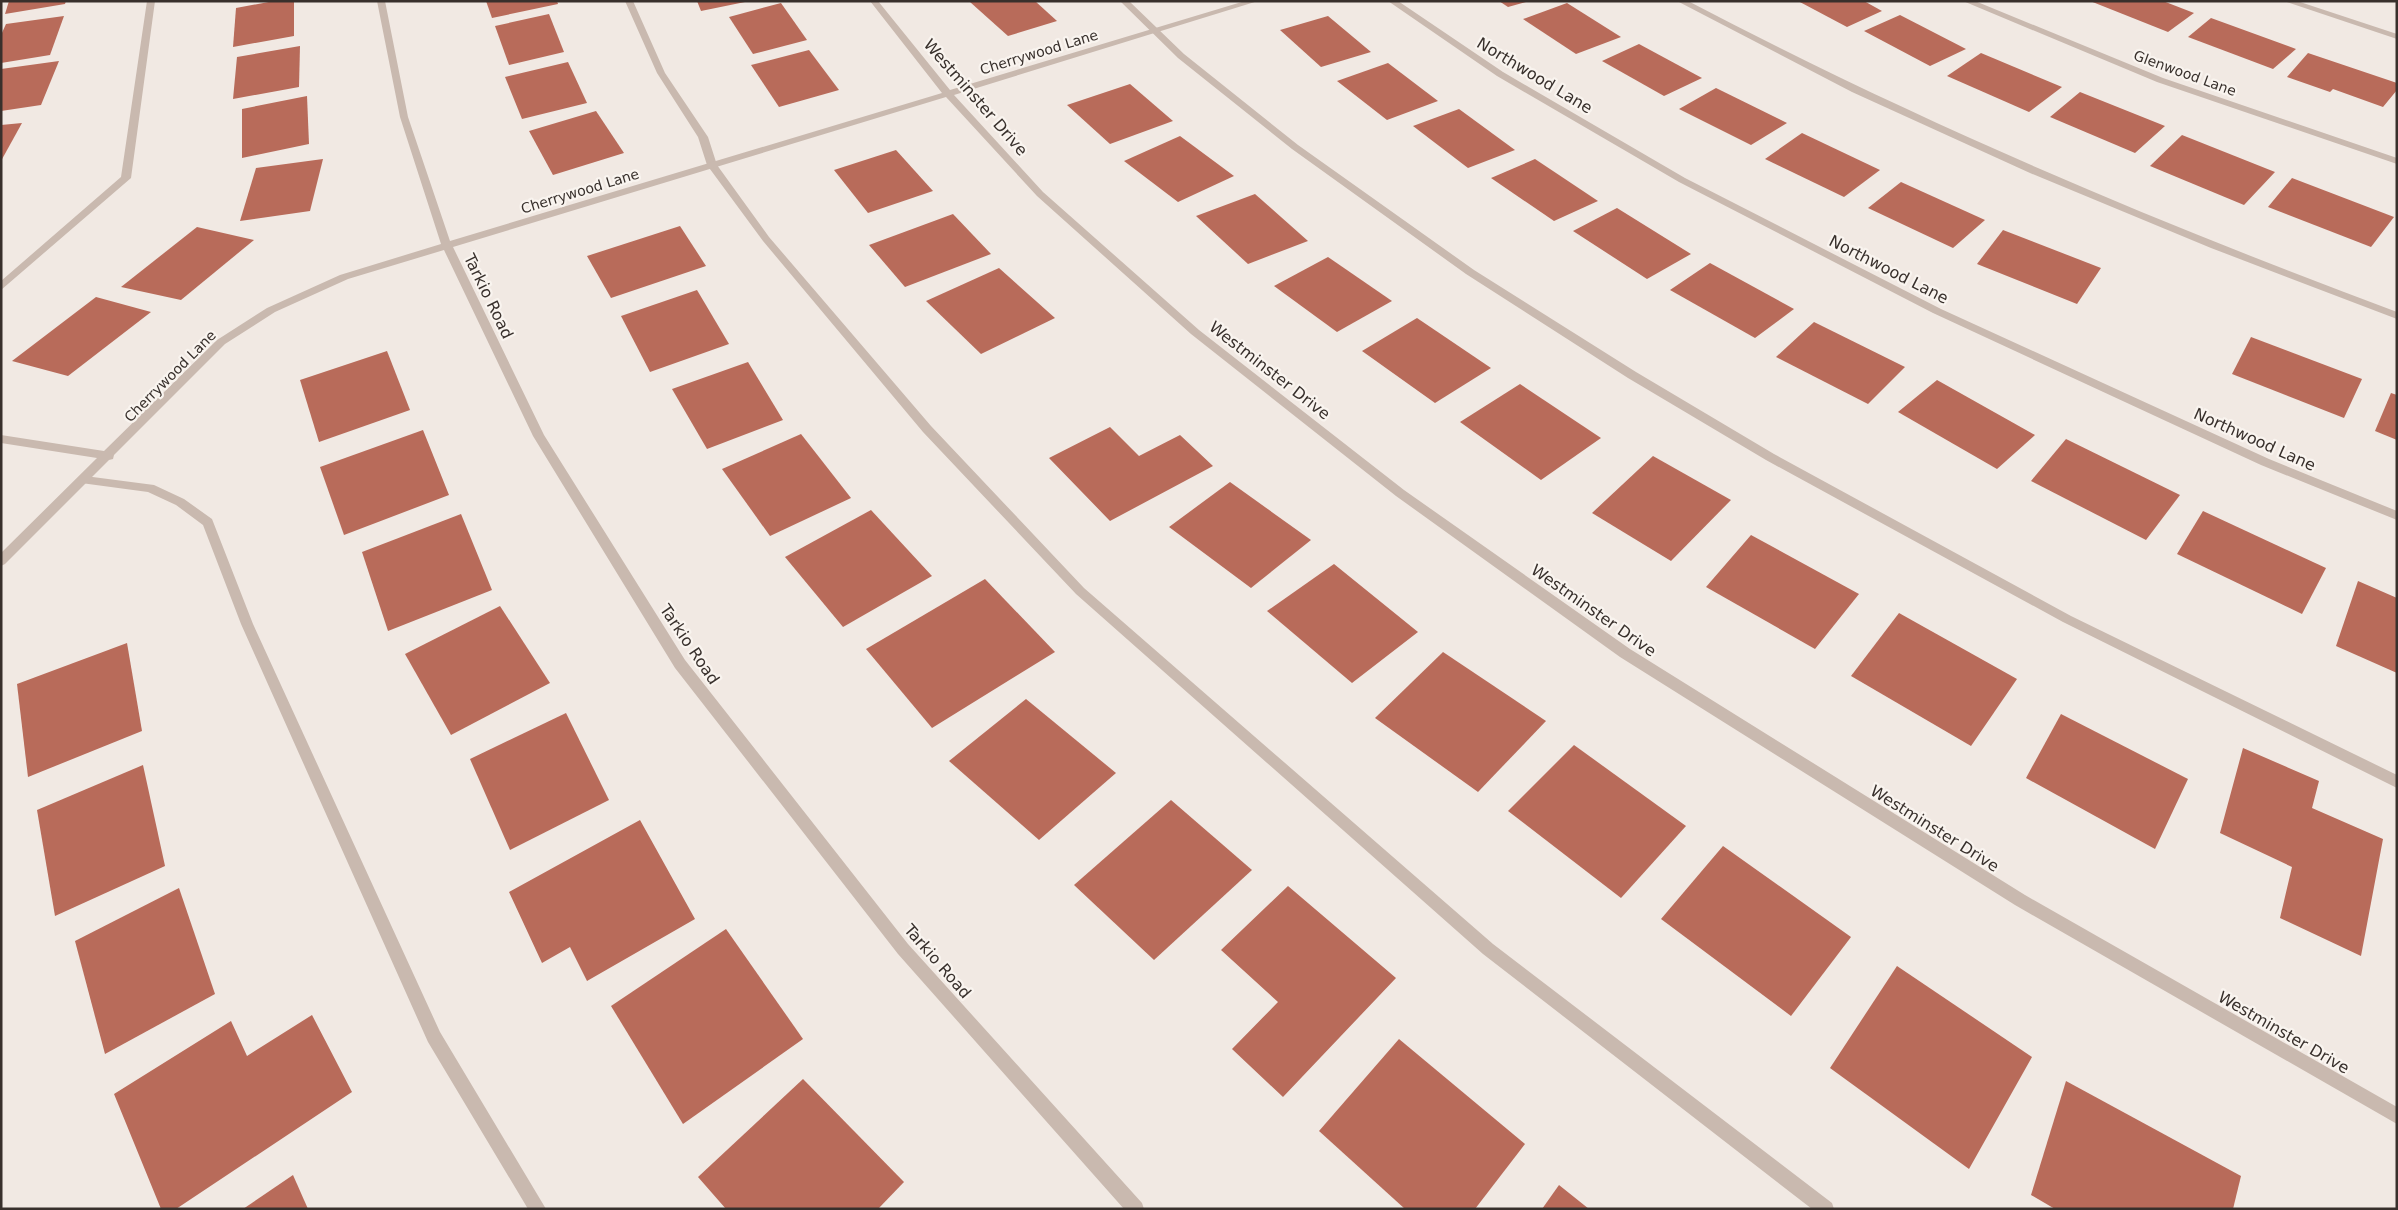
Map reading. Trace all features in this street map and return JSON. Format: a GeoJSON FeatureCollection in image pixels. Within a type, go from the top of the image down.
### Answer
{"type":"FeatureCollection","features":[{"type":"Feature","properties":{"kind":"street"},"geometry":{"type":"LineString","coordinates":[[1,287],[126,178],[151,1]]}},
{"type":"Feature","properties":{"kind":"street","name":"Tarkio Road"},"geometry":{"type":"LineString","coordinates":[[381,1],[404,117],[447,246],[539,436],[680,664],[904,949],[1136,1209]]}},
{"type":"Feature","properties":{"kind":"street"},"geometry":{"type":"LineString","coordinates":[[629,1],[661,73],[703,138],[712,165],[766,239],[927,429],[1080,591],[1488,949],[1826,1209]]}},
{"type":"Feature","properties":{"kind":"street","name":"Westminster Drive"},"geometry":{"type":"LineString","coordinates":[[874,1],[948,94],[1040,194],[1196,332],[1400,493],[1625,653],[2020,900],[2397,1116]]}},
{"type":"Feature","properties":{"kind":"street"},"geometry":{"type":"LineString","coordinates":[[1124,1],[1181,56],[1242,107],[1373,204],[1470,272],[1632,375],[1770,457],[2066,619],[2397,782]]}},
{"type":"Feature","properties":{"kind":"street","name":"Cherrywood Lane"},"geometry":{"type":"LineString","coordinates":[[1,562],[110,456],[221,342],[271,310],[344,277],[1254,1]]}},
{"type":"Feature","properties":{"kind":"street","name":"Northwood Lane"},"geometry":{"type":"LineString","coordinates":[[1392,1],[1500,74],[1682,180],[1937,310],[2256,458],[2397,516]]}},
{"type":"Feature","properties":{"kind":"street"},"geometry":{"type":"LineString","coordinates":[[1681,1],[1793,60],[1938,130],[2054,181],[2397,316]]}},
{"type":"Feature","properties":{"kind":"street","name":"Glenwood Lane"},"geometry":{"type":"LineString","coordinates":[[1967,1],[2160,80],[2397,161]]}},
{"type":"Feature","properties":{"kind":"street"},"geometry":{"type":"LineString","coordinates":[[2288,1],[2397,37]]}},
{"type":"Feature","properties":{"kind":"street"},"geometry":{"type":"LineString","coordinates":[[1,439],[110,456]]}},
{"type":"Feature","properties":{"kind":"street"},"geometry":{"type":"LineString","coordinates":[[85,480],[150,488],[180,502],[208,522],[247,624],[434,1038],[538,1209]]}},
{"type":"Feature","properties":{"kind":"building"},"geometry":{"type":"Polygon","coordinates":[[[9,1],[66,1],[65,4],[5,14],[9,1]]]}},
{"type":"Feature","properties":{"kind":"building"},"geometry":{"type":"Polygon","coordinates":[[[274,1],[294,1],[294,36],[233,47],[236,8],[274,1]]]}},
{"type":"Feature","properties":{"kind":"building"},"geometry":{"type":"Polygon","coordinates":[[[486,1],[557,1],[558,4],[492,18],[486,1]]]}},
{"type":"Feature","properties":{"kind":"building"},"geometry":{"type":"Polygon","coordinates":[[[697,1],[745,1],[745,2],[701,11],[697,1]]]}},
{"type":"Feature","properties":{"kind":"building"},"geometry":{"type":"Polygon","coordinates":[[[1035,1],[1057,21],[1008,36],[970,2],[1035,1]]]}},
{"type":"Feature","properties":{"kind":"building"},"geometry":{"type":"Polygon","coordinates":[[[1499,1],[1526,1],[1526,2],[1508,7],[1499,1]]]}},
{"type":"Feature","properties":{"kind":"building"},"geometry":{"type":"Polygon","coordinates":[[[1798,1],[1864,1],[1882,11],[1847,27],[1798,1]]]}},
{"type":"Feature","properties":{"kind":"building"},"geometry":{"type":"Polygon","coordinates":[[[2090,1],[2163,1],[2194,13],[2168,32],[2090,1]]]}},
{"type":"Feature","properties":{"kind":"building"},"geometry":{"type":"Polygon","coordinates":[[[781,3],[807,40],[753,54],[729,17],[781,3]]]}},
{"type":"Feature","properties":{"kind":"building"},"geometry":{"type":"Polygon","coordinates":[[[1567,3],[1621,37],[1576,54],[1523,19],[1567,3]]]}},
{"type":"Feature","properties":{"kind":"building"},"geometry":{"type":"Polygon","coordinates":[[[549,14],[564,52],[509,65],[495,26],[549,14]]]}},
{"type":"Feature","properties":{"kind":"building"},"geometry":{"type":"Polygon","coordinates":[[[1900,15],[1966,49],[1930,66],[1864,31],[1900,15]]]}},
{"type":"Feature","properties":{"kind":"building"},"geometry":{"type":"Polygon","coordinates":[[[64,16],[50,55],[1,63],[1,35],[6,24],[64,16]]]}},
{"type":"Feature","properties":{"kind":"building"},"geometry":{"type":"Polygon","coordinates":[[[1328,16],[1371,52],[1321,67],[1280,30],[1328,16]]]}},
{"type":"Feature","properties":{"kind":"building"},"geometry":{"type":"Polygon","coordinates":[[[2211,18],[2296,49],[2273,69],[2188,37],[2211,18]]]}},
{"type":"Feature","properties":{"kind":"building"},"geometry":{"type":"Polygon","coordinates":[[[1639,44],[1702,78],[1664,96],[1602,61],[1639,44]]]}},
{"type":"Feature","properties":{"kind":"building"},"geometry":{"type":"Polygon","coordinates":[[[300,46],[299,87],[233,99],[237,57],[300,46]]]}},
{"type":"Feature","properties":{"kind":"building"},"geometry":{"type":"Polygon","coordinates":[[[809,50],[839,90],[779,107],[751,65],[809,50]]]}},
{"type":"Feature","properties":{"kind":"building"},"geometry":{"type":"Polygon","coordinates":[[[1981,53],[2062,87],[2029,112],[1947,76],[1981,53]]]}},
{"type":"Feature","properties":{"kind":"building"},"geometry":{"type":"Polygon","coordinates":[[[2308,53],[2397,83],[2397,90],[2383,107],[2333,89],[2330,92],[2287,77],[2308,53]]]}},
{"type":"Feature","properties":{"kind":"building"},"geometry":{"type":"Polygon","coordinates":[[[59,61],[41,105],[1,111],[1,69],[59,61]]]}},
{"type":"Feature","properties":{"kind":"building"},"geometry":{"type":"Polygon","coordinates":[[[568,62],[587,103],[522,119],[505,77],[568,62]]]}},
{"type":"Feature","properties":{"kind":"building"},"geometry":{"type":"Polygon","coordinates":[[[1388,63],[1438,101],[1387,120],[1337,81],[1388,63]]]}},
{"type":"Feature","properties":{"kind":"building"},"geometry":{"type":"Polygon","coordinates":[[[1130,84],[1173,121],[1110,144],[1067,105],[1130,84]]]}},
{"type":"Feature","properties":{"kind":"building"},"geometry":{"type":"Polygon","coordinates":[[[1716,88],[1787,123],[1751,145],[1679,109],[1716,88]]]}},
{"type":"Feature","properties":{"kind":"building"},"geometry":{"type":"Polygon","coordinates":[[[2080,92],[2165,126],[2135,153],[2050,117],[2080,92]]]}},
{"type":"Feature","properties":{"kind":"building"},"geometry":{"type":"Polygon","coordinates":[[[307,96],[309,144],[242,158],[242,109],[307,96]]]}},
{"type":"Feature","properties":{"kind":"building"},"geometry":{"type":"Polygon","coordinates":[[[1459,109],[1515,150],[1468,168],[1413,126],[1459,109]]]}},
{"type":"Feature","properties":{"kind":"building"},"geometry":{"type":"Polygon","coordinates":[[[596,111],[624,153],[553,175],[529,131],[596,111]]]}},
{"type":"Feature","properties":{"kind":"building"},"geometry":{"type":"Polygon","coordinates":[[[22,123],[1,161],[1,125],[22,123]]]}},
{"type":"Feature","properties":{"kind":"building"},"geometry":{"type":"Polygon","coordinates":[[[1802,133],[1880,170],[1844,197],[1765,159],[1802,133]]]}},
{"type":"Feature","properties":{"kind":"building"},"geometry":{"type":"Polygon","coordinates":[[[2182,135],[2275,172],[2244,205],[2150,166],[2182,135]]]}},
{"type":"Feature","properties":{"kind":"building"},"geometry":{"type":"Polygon","coordinates":[[[1180,136],[1234,176],[1178,202],[1124,161],[1180,136]]]}},
{"type":"Feature","properties":{"kind":"building"},"geometry":{"type":"Polygon","coordinates":[[[896,150],[933,191],[868,213],[834,170],[896,150]]]}},
{"type":"Feature","properties":{"kind":"building"},"geometry":{"type":"Polygon","coordinates":[[[323,159],[310,211],[240,221],[256,168],[323,159]]]}},
{"type":"Feature","properties":{"kind":"building"},"geometry":{"type":"Polygon","coordinates":[[[1535,159],[1598,201],[1554,221],[1491,178],[1535,159]]]}},
{"type":"Feature","properties":{"kind":"building"},"geometry":{"type":"Polygon","coordinates":[[[2292,178],[2394,217],[2371,247],[2268,207],[2292,178]]]}},
{"type":"Feature","properties":{"kind":"building"},"geometry":{"type":"Polygon","coordinates":[[[1901,182],[1985,220],[1953,248],[1868,208],[1901,182]]]}},
{"type":"Feature","properties":{"kind":"building"},"geometry":{"type":"Polygon","coordinates":[[[1255,194],[1308,241],[1248,264],[1196,216],[1255,194]]]}},
{"type":"Feature","properties":{"kind":"building"},"geometry":{"type":"Polygon","coordinates":[[[1617,208],[1691,254],[1647,279],[1573,231],[1617,208]]]}},
{"type":"Feature","properties":{"kind":"building"},"geometry":{"type":"Polygon","coordinates":[[[953,214],[991,254],[905,287],[869,245],[953,214]]]}},
{"type":"Feature","properties":{"kind":"building"},"geometry":{"type":"Polygon","coordinates":[[[680,226],[706,266],[611,298],[587,256],[680,226]]]}},
{"type":"Feature","properties":{"kind":"building"},"geometry":{"type":"Polygon","coordinates":[[[197,227],[254,240],[181,300],[121,287],[197,227]]]}},
{"type":"Feature","properties":{"kind":"building"},"geometry":{"type":"Polygon","coordinates":[[[2003,230],[2101,268],[2077,304],[1977,264],[2003,230]]]}},
{"type":"Feature","properties":{"kind":"building"},"geometry":{"type":"Polygon","coordinates":[[[1328,257],[1392,301],[1337,332],[1274,286],[1328,257]]]}},
{"type":"Feature","properties":{"kind":"building"},"geometry":{"type":"Polygon","coordinates":[[[1710,263],[1794,309],[1755,338],[1670,290],[1710,263]]]}},
{"type":"Feature","properties":{"kind":"building"},"geometry":{"type":"Polygon","coordinates":[[[999,268],[1055,318],[981,354],[926,301],[999,268]]]}},
{"type":"Feature","properties":{"kind":"building"},"geometry":{"type":"Polygon","coordinates":[[[697,290],[729,344],[650,372],[621,316],[697,290]]]}},
{"type":"Feature","properties":{"kind":"building"},"geometry":{"type":"Polygon","coordinates":[[[96,297],[151,312],[68,376],[12,361],[96,297]]]}},
{"type":"Feature","properties":{"kind":"building"},"geometry":{"type":"Polygon","coordinates":[[[1417,318],[1491,368],[1435,403],[1362,351],[1417,318]]]}},
{"type":"Feature","properties":{"kind":"building"},"geometry":{"type":"Polygon","coordinates":[[[1814,322],[1905,367],[1868,404],[1776,357],[1814,322]]]}},
{"type":"Feature","properties":{"kind":"building"},"geometry":{"type":"Polygon","coordinates":[[[2251,337],[2362,379],[2344,418],[2232,374],[2251,337]]]}},
{"type":"Feature","properties":{"kind":"building"},"geometry":{"type":"Polygon","coordinates":[[[387,351],[410,410],[319,442],[300,380],[387,351]]]}},
{"type":"Feature","properties":{"kind":"building"},"geometry":{"type":"Polygon","coordinates":[[[748,362],[783,420],[707,449],[672,389],[748,362]]]}},
{"type":"Feature","properties":{"kind":"building"},"geometry":{"type":"Polygon","coordinates":[[[1937,380],[2035,435],[1997,469],[1898,412],[1937,380]]]}},
{"type":"Feature","properties":{"kind":"building"},"geometry":{"type":"Polygon","coordinates":[[[1520,384],[1601,438],[1541,480],[1460,422],[1520,384]]]}},
{"type":"Feature","properties":{"kind":"building"},"geometry":{"type":"Polygon","coordinates":[[[2391,393],[2397,395],[2397,440],[2375,431],[2391,393]]]}},
{"type":"Feature","properties":{"kind":"building"},"geometry":{"type":"Polygon","coordinates":[[[1110,427],[1139,456],[1180,435],[1213,466],[1110,521],[1049,458],[1110,427]]]}},
{"type":"Feature","properties":{"kind":"building"},"geometry":{"type":"Polygon","coordinates":[[[423,430],[449,495],[344,535],[320,467],[423,430]]]}},
{"type":"Feature","properties":{"kind":"building"},"geometry":{"type":"Polygon","coordinates":[[[801,434],[851,498],[770,536],[722,469],[801,434]]]}},
{"type":"Feature","properties":{"kind":"building"},"geometry":{"type":"Polygon","coordinates":[[[2066,439],[2180,495],[2146,540],[2031,481],[2066,439]]]}},
{"type":"Feature","properties":{"kind":"building"},"geometry":{"type":"Polygon","coordinates":[[[1653,456],[1731,500],[1671,561],[1592,513],[1653,456]]]}},
{"type":"Feature","properties":{"kind":"building"},"geometry":{"type":"Polygon","coordinates":[[[1230,482],[1311,540],[1251,588],[1169,527],[1230,482]]]}},
{"type":"Feature","properties":{"kind":"building"},"geometry":{"type":"Polygon","coordinates":[[[871,510],[932,576],[843,627],[785,557],[871,510]]]}},
{"type":"Feature","properties":{"kind":"building"},"geometry":{"type":"Polygon","coordinates":[[[2203,511],[2326,568],[2302,614],[2177,554],[2203,511]]]}},
{"type":"Feature","properties":{"kind":"building"},"geometry":{"type":"Polygon","coordinates":[[[461,514],[492,590],[388,631],[362,552],[461,514]]]}},
{"type":"Feature","properties":{"kind":"building"},"geometry":{"type":"Polygon","coordinates":[[[1751,535],[1859,594],[1815,649],[1706,587],[1751,535]]]}},
{"type":"Feature","properties":{"kind":"building"},"geometry":{"type":"Polygon","coordinates":[[[1334,564],[1418,632],[1352,683],[1267,611],[1334,564]]]}},
{"type":"Feature","properties":{"kind":"building"},"geometry":{"type":"Polygon","coordinates":[[[985,579],[1055,652],[932,728],[866,649],[985,579]]]}},
{"type":"Feature","properties":{"kind":"building"},"geometry":{"type":"Polygon","coordinates":[[[2358,581],[2397,598],[2397,673],[2336,646],[2358,581]]]}},
{"type":"Feature","properties":{"kind":"building"},"geometry":{"type":"Polygon","coordinates":[[[500,606],[550,683],[451,735],[405,654],[500,606]]]}},
{"type":"Feature","properties":{"kind":"building"},"geometry":{"type":"Polygon","coordinates":[[[1899,613],[2017,679],[1971,746],[1851,676],[1899,613]]]}},
{"type":"Feature","properties":{"kind":"building"},"geometry":{"type":"Polygon","coordinates":[[[127,643],[142,731],[28,777],[17,684],[127,643]]]}},
{"type":"Feature","properties":{"kind":"building"},"geometry":{"type":"Polygon","coordinates":[[[1443,652],[1546,721],[1478,792],[1375,718],[1443,652]]]}},
{"type":"Feature","properties":{"kind":"building"},"geometry":{"type":"Polygon","coordinates":[[[1026,699],[1116,773],[1039,840],[949,761],[1026,699]]]}},
{"type":"Feature","properties":{"kind":"building"},"geometry":{"type":"Polygon","coordinates":[[[566,713],[609,800],[510,850],[470,759],[566,713]]]}},
{"type":"Feature","properties":{"kind":"building"},"geometry":{"type":"Polygon","coordinates":[[[2061,714],[2188,779],[2155,849],[2026,778],[2061,714]]]}},
{"type":"Feature","properties":{"kind":"building"},"geometry":{"type":"Polygon","coordinates":[[[1574,745],[1686,826],[1621,898],[1508,811],[1574,745]]]}},
{"type":"Feature","properties":{"kind":"building"},"geometry":{"type":"Polygon","coordinates":[[[2243,748],[2319,781],[2312,808],[2383,839],[2361,956],[2280,918],[2292,867],[2220,833],[2243,748]]]}},
{"type":"Feature","properties":{"kind":"building"},"geometry":{"type":"Polygon","coordinates":[[[143,765],[165,866],[55,916],[37,810],[143,765]]]}},
{"type":"Feature","properties":{"kind":"building"},"geometry":{"type":"Polygon","coordinates":[[[1171,800],[1252,870],[1154,960],[1074,885],[1171,800]]]}},
{"type":"Feature","properties":{"kind":"building"},"geometry":{"type":"Polygon","coordinates":[[[640,820],[695,919],[587,981],[570,947],[542,963],[509,892],[640,820]]]}},
{"type":"Feature","properties":{"kind":"building"},"geometry":{"type":"Polygon","coordinates":[[[1723,846],[1851,937],[1791,1016],[1661,919],[1723,846]]]}},
{"type":"Feature","properties":{"kind":"building"},"geometry":{"type":"Polygon","coordinates":[[[1288,886],[1396,978],[1283,1097],[1232,1049],[1278,1002],[1221,950],[1288,886]]]}},
{"type":"Feature","properties":{"kind":"building"},"geometry":{"type":"Polygon","coordinates":[[[179,888],[215,994],[105,1054],[75,941],[179,888]]]}},
{"type":"Feature","properties":{"kind":"building"},"geometry":{"type":"Polygon","coordinates":[[[726,929],[803,1039],[683,1124],[611,1006],[726,929]]]}},
{"type":"Feature","properties":{"kind":"building"},"geometry":{"type":"Polygon","coordinates":[[[1897,966],[2032,1057],[1969,1169],[1830,1068],[1897,966]]]}},
{"type":"Feature","properties":{"kind":"building"},"geometry":{"type":"Polygon","coordinates":[[[312,1015],[352,1092],[176,1209],[161,1209],[114,1094],[231,1021],[247,1056],[312,1015]]]}},
{"type":"Feature","properties":{"kind":"building"},"geometry":{"type":"Polygon","coordinates":[[[1399,1039],[1525,1144],[1475,1209],[1405,1209],[1319,1131],[1399,1039]]]}},
{"type":"Feature","properties":{"kind":"building"},"geometry":{"type":"Polygon","coordinates":[[[803,1079],[904,1182],[878,1209],[726,1209],[698,1177],[803,1079]]]}},
{"type":"Feature","properties":{"kind":"building"},"geometry":{"type":"Polygon","coordinates":[[[2066,1081],[2241,1176],[2233,1209],[2055,1209],[2031,1195],[2066,1081]]]}},
{"type":"Feature","properties":{"kind":"building"},"geometry":{"type":"Polygon","coordinates":[[[293,1175],[308,1209],[243,1209],[293,1175]]]}},
{"type":"Feature","properties":{"kind":"building"},"geometry":{"type":"Polygon","coordinates":[[[1559,1185],[1589,1209],[1542,1209],[1559,1185]]]}}]}
